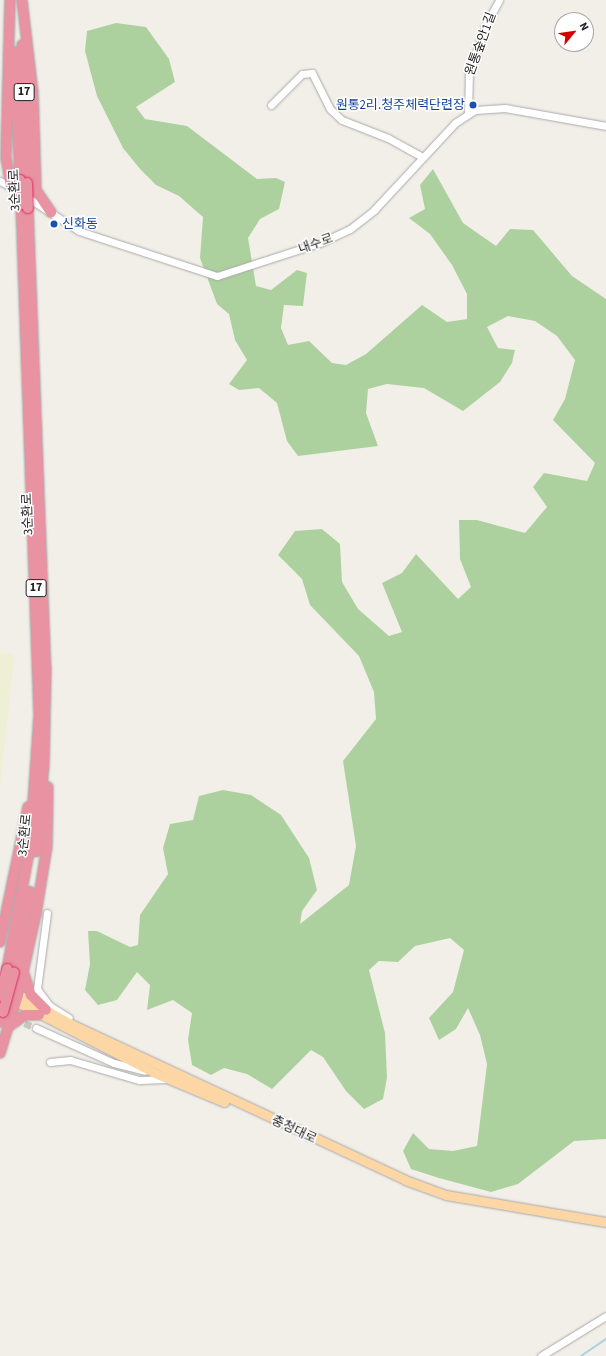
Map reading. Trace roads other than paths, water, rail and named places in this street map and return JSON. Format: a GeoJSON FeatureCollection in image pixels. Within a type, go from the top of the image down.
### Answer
{"type":"FeatureCollection","features":[{"type":"Feature","properties":{"kind":"highway"},"geometry":{"type":"LineString","coordinates":[[11,0],[3,162],[14,182],[21,190],[36,190]]}},
{"type":"Feature","properties":{"kind":"highway","name":"3순환로"},"geometry":{"type":"LineString","coordinates":[[0,996],[11,972],[38,837],[46,697],[25,203],[14,182],[11,0]]}},
{"type":"Feature","properties":{"kind":"highway"},"geometry":{"type":"LineString","coordinates":[[21,0],[33,93],[36,190],[51,212]]}},
{"type":"Feature","properties":{"kind":"highway","name":"3순환로"},"geometry":{"type":"LineString","coordinates":[[14,182],[21,0]]}},
{"type":"Feature","properties":{"kind":"highway"},"geometry":{"type":"LineString","coordinates":[[25,203],[36,190]]}},
{"type":"Feature","properties":{"kind":"highway","name":"3순환로"},"geometry":{"type":"LineString","coordinates":[[0,1053],[30,846],[38,722],[38,618],[25,203]]}},
{"type":"Feature","properties":{"kind":"highway"},"geometry":{"type":"LineString","coordinates":[[0,942],[27,811],[38,722]]}},
{"type":"Feature","properties":{"kind":"highway"},"geometry":{"type":"LineString","coordinates":[[11,972],[21,984]]}},
{"type":"Feature","properties":{"kind":"highway"},"geometry":{"type":"LineString","coordinates":[[11,972],[21,984]]}},
{"type":"Feature","properties":{"kind":"highway"},"geometry":{"type":"LineString","coordinates":[[4,1025],[21,1017],[43,1013],[29,990],[11,972]]}},
{"type":"Feature","properties":{"kind":"highway"},"geometry":{"type":"LineString","coordinates":[[5,1011],[17,999],[21,984]]}},
{"type":"Feature","properties":{"kind":"main road","name":"충청대로"},"geometry":{"type":"LineString","coordinates":[[0,985],[17,999]]}},
{"type":"Feature","properties":{"kind":"main road","name":"충청대로"},"geometry":{"type":"LineString","coordinates":[[0,993],[17,999],[155,1074],[444,1201],[545,1220],[606,1227]]}},
{"type":"Feature","properties":{"kind":"main road","name":"충청대로"},"geometry":{"type":"LineString","coordinates":[[43,1013],[100,1037],[306,1135],[446,1195],[606,1222]]}},
{"type":"Feature","properties":{"kind":"street","name":"원통숲안1길"},"geometry":{"type":"LineString","coordinates":[[468,113],[469,73],[487,22],[499,0]]}},
{"type":"Feature","properties":{"kind":"street"},"geometry":{"type":"LineString","coordinates":[[271,105],[302,74],[312,73],[330,109],[342,120],[388,138],[421,156]]}},
{"type":"Feature","properties":{"kind":"street","name":"내수로"},"geometry":{"type":"LineString","coordinates":[[14,182],[25,203],[51,212],[96,238],[204,274],[221,275],[340,235],[374,210],[421,156],[468,113],[488,107],[505,108],[606,126]]}},
{"type":"Feature","properties":{"kind":"street"},"geometry":{"type":"LineString","coordinates":[[48,913],[38,978],[39,996],[100,1037]]}},
{"type":"Feature","properties":{"kind":"street"},"geometry":{"type":"LineString","coordinates":[[36,1028],[114,1063],[155,1074]]}},
{"type":"Feature","properties":{"kind":"street"},"geometry":{"type":"LineString","coordinates":[[50,1062],[70,1060],[139,1080],[166,1079]]}},
{"type":"Feature","properties":{"kind":"street"},"geometry":{"type":"LineString","coordinates":[[541,1356],[606,1316]]}},
{"type":"Feature","properties":{"kind":"waterway"},"geometry":{"type":"LineString","coordinates":[[581,1356],[606,1339]]}},
{"type":"Feature","properties":{"kind":"tunnel"},"geometry":{"type":"LineString","coordinates":[[15,1019],[36,1028]]}},
{"type":"Feature","properties":{"kind":"place","name":"원통2리.청주체력단련장"},"geometry":{"type":"Point","coordinates":[473,105]}},
{"type":"Feature","properties":{"kind":"place","name":"신화동"},"geometry":{"type":"Point","coordinates":[54,224]}}]}
